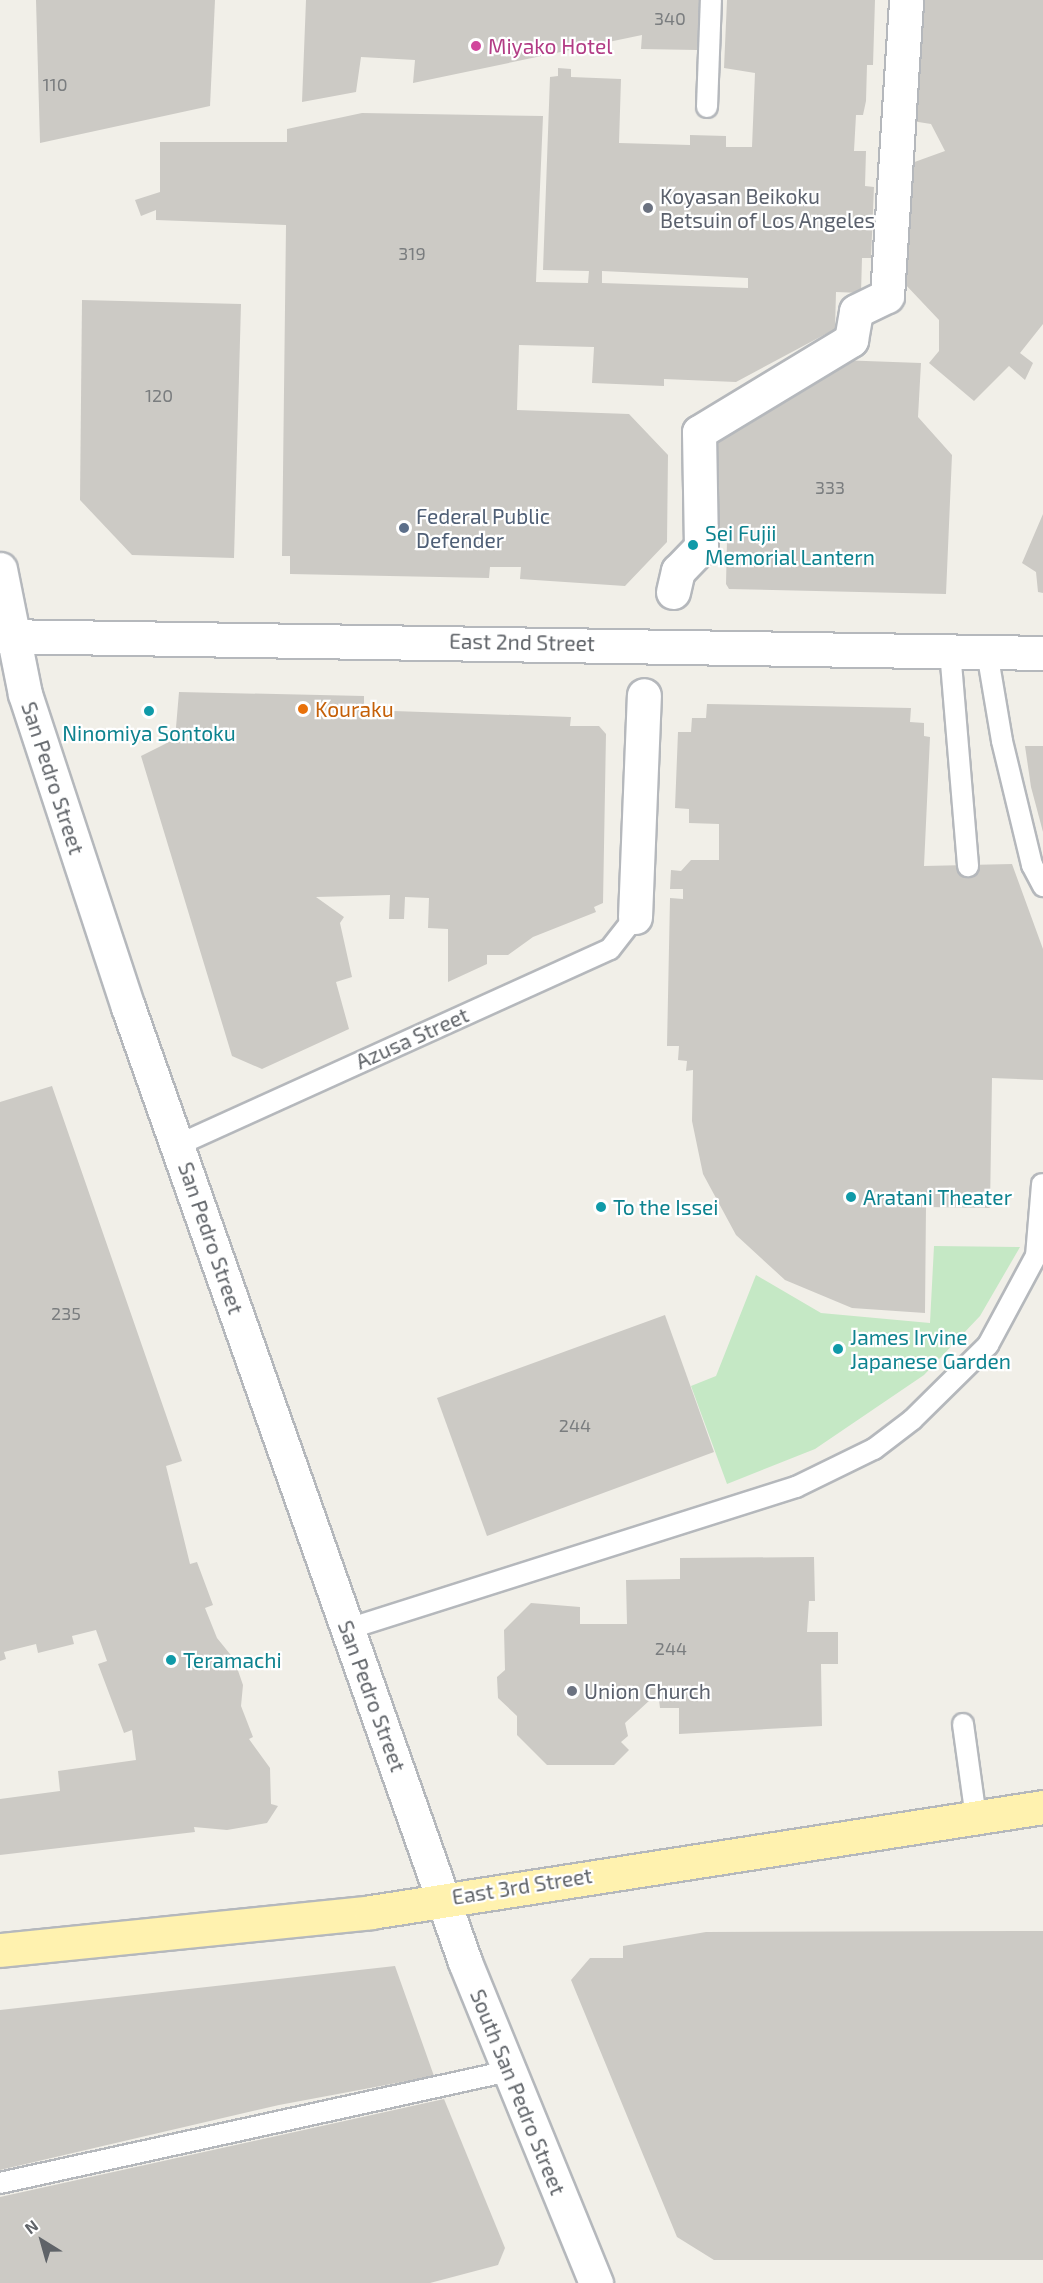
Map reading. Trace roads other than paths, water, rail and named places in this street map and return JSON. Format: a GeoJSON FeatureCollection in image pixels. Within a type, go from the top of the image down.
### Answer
{"type":"FeatureCollection","features":[{"type":"Feature","properties":{"kind":"main road","name":"East 3rd Street"},"geometry":{"type":"LineString","coordinates":[[0,1950],[371,1912],[1043,1807]]}},
{"type":"Feature","properties":{"kind":"street"},"geometry":{"type":"LineString","coordinates":[[673,592],[678,571],[701,547],[699,432],[851,340],[856,311],[887,296],[906,0]]}},
{"type":"Feature","properties":{"kind":"street","name":"San Pedro Street"},"geometry":{"type":"LineString","coordinates":[[0,569],[7,636],[25,694],[178,1144],[445,1899]]}},
{"type":"Feature","properties":{"kind":"street","name":"East 2nd Street"},"geometry":{"type":"LineString","coordinates":[[7,636],[1043,653]]}},
{"type":"Feature","properties":{"kind":"street"},"geometry":{"type":"LineString","coordinates":[[634,917],[644,694]]}},
{"type":"Feature","properties":{"kind":"street","name":"South San Pedro Street"},"geometry":{"type":"LineString","coordinates":[[445,1899],[509,2071],[596,2283]]}},
{"type":"Feature","properties":{"kind":"lane"},"geometry":{"type":"LineString","coordinates":[[707,107],[711,0]]}},
{"type":"Feature","properties":{"kind":"lane"},"geometry":{"type":"LineString","coordinates":[[950,651],[968,866]]}},
{"type":"Feature","properties":{"kind":"lane"},"geometry":{"type":"LineString","coordinates":[[987,652],[1002,741],[1032,865],[1043,886]]}},
{"type":"Feature","properties":{"kind":"lane","name":"Azusa Street"},"geometry":{"type":"LineString","coordinates":[[178,1144],[610,949],[634,917]]}},
{"type":"Feature","properties":{"kind":"lane"},"geometry":{"type":"LineString","coordinates":[[348,1629],[796,1487],[874,1449],[930,1404],[988,1345],[1036,1256],[1042,1184]]}},
{"type":"Feature","properties":{"kind":"lane"},"geometry":{"type":"LineString","coordinates":[[963,1724],[976,1818]]}},
{"type":"Feature","properties":{"kind":"lane"},"geometry":{"type":"LineString","coordinates":[[0,2183],[509,2071]]}},
{"type":"Feature","properties":{"kind":"place","name":"Miyako Hotel"},"geometry":{"type":"Point","coordinates":[476,46]}},
{"type":"Feature","properties":{"kind":"place","name":"Koyasan Beikoku Betsuin of Los Angeles"},"geometry":{"type":"Point","coordinates":[648,208]}},
{"type":"Feature","properties":{"kind":"place","name":"Federal Public Defender"},"geometry":{"type":"Point","coordinates":[404,528]}},
{"type":"Feature","properties":{"kind":"place","name":"Sei Fujii Memorial Lantern"},"geometry":{"type":"Point","coordinates":[693,545]}},
{"type":"Feature","properties":{"kind":"place","name":"Kouraku"},"geometry":{"type":"Point","coordinates":[303,709]}},
{"type":"Feature","properties":{"kind":"place","name":"Ninomiya Sontoku"},"geometry":{"type":"Point","coordinates":[149,711]}},
{"type":"Feature","properties":{"kind":"place","name":"Aratani Theater"},"geometry":{"type":"Point","coordinates":[851,1197]}},
{"type":"Feature","properties":{"kind":"place","name":"To the Issei"},"geometry":{"type":"Point","coordinates":[601,1207]}},
{"type":"Feature","properties":{"kind":"place","name":"James Irvine Japanese Garden"},"geometry":{"type":"Point","coordinates":[838,1349]}},
{"type":"Feature","properties":{"kind":"place","name":"Teramachi"},"geometry":{"type":"Point","coordinates":[171,1660]}},
{"type":"Feature","properties":{"kind":"place","name":"Union Church"},"geometry":{"type":"Point","coordinates":[572,1691]}}]}
